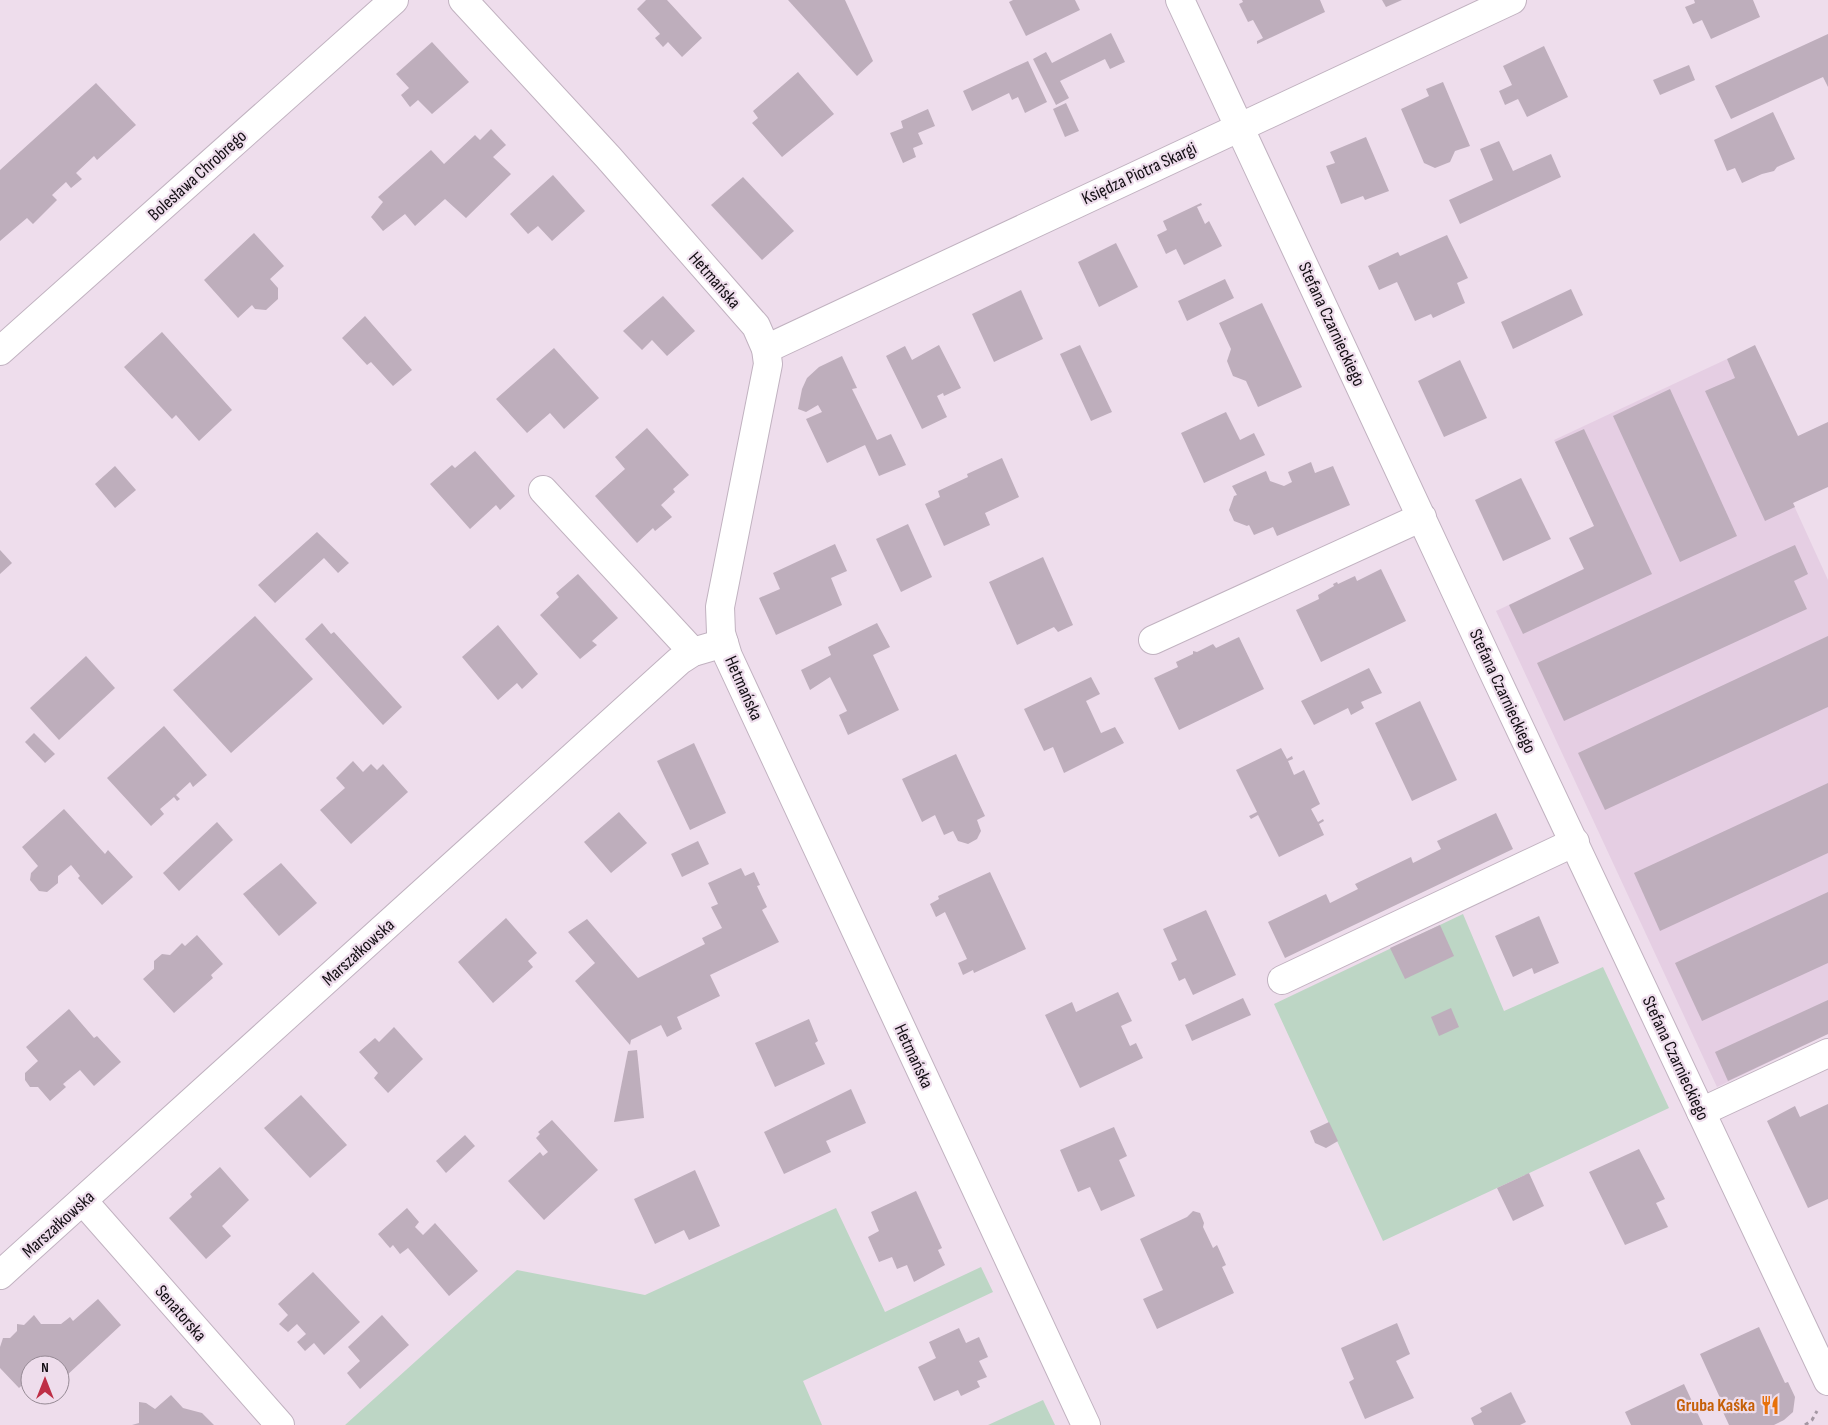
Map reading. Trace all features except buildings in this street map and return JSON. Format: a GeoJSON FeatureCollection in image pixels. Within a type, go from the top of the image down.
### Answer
{"type":"FeatureCollection","features":[{"type":"Feature","properties":{"kind":"street","name":"Bolesława Chrobrego"},"geometry":{"type":"LineString","coordinates":[[0,351],[394,0]]}},
{"type":"Feature","properties":{"kind":"street","name":"Hetmańska"},"geometry":{"type":"LineString","coordinates":[[463,0],[608,157],[756,326],[766,349],[768,364],[720,607],[724,642],[728,656],[1086,1425]]}},
{"type":"Feature","properties":{"kind":"street","name":"Stefana Czarnieckiego"},"geometry":{"type":"LineString","coordinates":[[1180,0],[1828,1382]]}},
{"type":"Feature","properties":{"kind":"street","name":"Księdza Piotra Skargi"},"geometry":{"type":"LineString","coordinates":[[766,349],[1239,126],[1512,0]]}},
{"type":"Feature","properties":{"kind":"street"},"geometry":{"type":"LineString","coordinates":[[543,490],[693,652]]}},
{"type":"Feature","properties":{"kind":"street"},"geometry":{"type":"LineString","coordinates":[[1154,640],[1422,516]]}},
{"type":"Feature","properties":{"kind":"street","name":"Marszałkowska"},"geometry":{"type":"LineString","coordinates":[[0,1276],[672,668],[693,652],[724,642]]}},
{"type":"Feature","properties":{"kind":"street"},"geometry":{"type":"LineString","coordinates":[[1282,980],[1575,842]]}},
{"type":"Feature","properties":{"kind":"street"},"geometry":{"type":"LineString","coordinates":[[1701,1112],[1828,1053]]}},
{"type":"Feature","properties":{"kind":"street","name":"Senatorska"},"geometry":{"type":"LineString","coordinates":[[82,1201],[280,1425]]}},
{"type":"Feature","properties":{"kind":"shaded area"},"geometry":{"type":"Polygon","coordinates":[[[1727,359],[1828,580],[1828,1034],[1717,1087],[1496,611],[1609,557],[1554,440],[1727,359]]]}},
{"type":"Feature","properties":{"kind":"green space"},"geometry":{"type":"Polygon","coordinates":[[[1463,914],[1504,1011],[1603,967],[1669,1108],[1383,1241],[1274,1004],[1463,914]]]}},
{"type":"Feature","properties":{"kind":"green space"},"geometry":{"type":"Polygon","coordinates":[[[836,1208],[885,1312],[981,1267],[993,1292],[803,1381],[822,1425],[345,1425],[517,1270],[645,1295],[836,1208]]]}},
{"type":"Feature","properties":{"kind":"green space"},"geometry":{"type":"Polygon","coordinates":[[[1043,1400],[1055,1425],[988,1425],[1043,1400]]]}},
{"type":"Feature","properties":{"kind":"place","name":"Gruba Kaśka"},"geometry":{"type":"Point","coordinates":[1770,1405]}}]}
